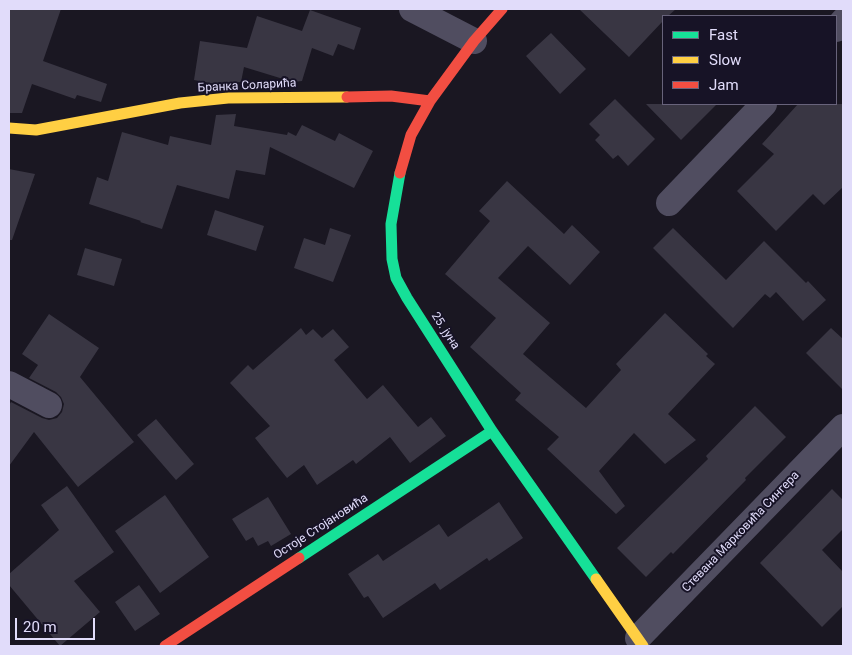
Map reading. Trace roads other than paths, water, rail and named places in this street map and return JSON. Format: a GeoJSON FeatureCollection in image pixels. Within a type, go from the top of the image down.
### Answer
{"type":"FeatureCollection","features":[{"type":"Feature","properties":{"kind":"street"},"geometry":{"type":"LineString","coordinates":[[412,9],[474,41]]}},
{"type":"Feature","properties":{"kind":"street","name":"25. јуна"},"geometry":{"type":"LineString","coordinates":[[502,9],[474,41],[430,101],[411,135],[402,163],[391,224],[392,259],[396,278],[492,430],[641,642]]}},
{"type":"Feature","properties":{"kind":"street","name":"Бранка Соларића"},"geometry":{"type":"LineString","coordinates":[[9,128],[36,130],[180,103],[228,98],[391,96],[430,101]]}},
{"type":"Feature","properties":{"kind":"street"},"geometry":{"type":"LineString","coordinates":[[669,203],[763,105]]}},
{"type":"Feature","properties":{"kind":"street"},"geometry":{"type":"LineString","coordinates":[[9,384],[49,405]]}},
{"type":"Feature","properties":{"kind":"street","name":"Стевана Марковића Сингера"},"geometry":{"type":"LineString","coordinates":[[641,642],[843,427]]}},
{"type":"Feature","properties":{"kind":"street","name":"Остоје Стојановића"},"geometry":{"type":"LineString","coordinates":[[165,646],[492,430]]}}]}
